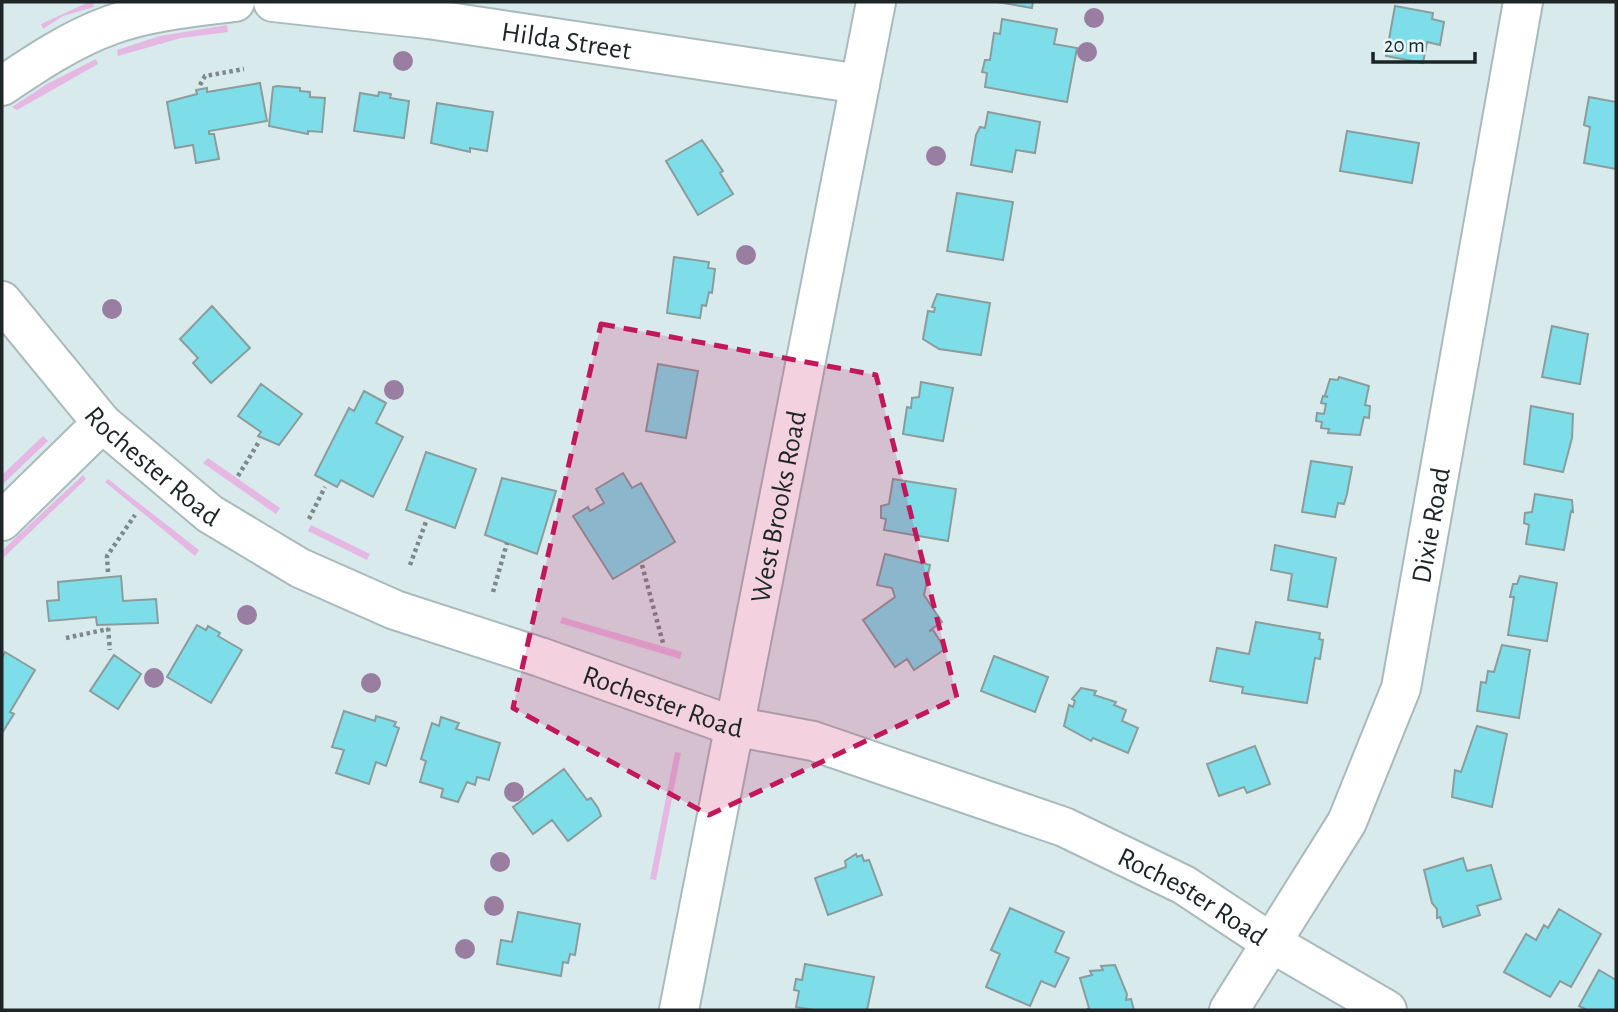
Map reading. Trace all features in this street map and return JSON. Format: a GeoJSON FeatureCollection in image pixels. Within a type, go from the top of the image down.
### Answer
{"type":"FeatureCollection","features":[{"type":"Feature","properties":{"kind":"street"},"geometry":{"type":"LineString","coordinates":[[2,86],[45,57],[111,25],[180,9],[234,2]]}},
{"type":"Feature","properties":{"kind":"street","name":"Hilda Street"},"geometry":{"type":"LineString","coordinates":[[273,2],[428,19],[860,84]]}},
{"type":"Feature","properties":{"kind":"street","name":"West Brooks Road"},"geometry":{"type":"LineString","coordinates":[[679,1010],[876,2]]}},
{"type":"Feature","properties":{"kind":"street","name":"Dixie Road"},"geometry":{"type":"LineString","coordinates":[[1229,1010],[1347,822],[1401,688],[1523,2]]}},
{"type":"Feature","properties":{"kind":"street","name":"Rochester Road"},"geometry":{"type":"LineString","coordinates":[[2,301],[102,423],[210,513],[300,568],[395,610],[540,657],[733,726],[813,741],[1064,827],[1184,885],[1270,942],[1387,1010]]}},
{"type":"Feature","properties":{"kind":"street"},"geometry":{"type":"LineString","coordinates":[[2,521],[102,423]]}},
{"type":"Feature","properties":{"kind":"path"},"geometry":{"type":"LineString","coordinates":[[200,85],[205,76],[244,69]]}},
{"type":"Feature","properties":{"kind":"path"},"geometry":{"type":"LineString","coordinates":[[238,475],[260,440]]}},
{"type":"Feature","properties":{"kind":"path"},"geometry":{"type":"LineString","coordinates":[[309,519],[325,487]]}},
{"type":"Feature","properties":{"kind":"path"},"geometry":{"type":"LineString","coordinates":[[108,572],[107,556],[135,515]]}},
{"type":"Feature","properties":{"kind":"path"},"geometry":{"type":"LineString","coordinates":[[410,565],[426,519]]}},
{"type":"Feature","properties":{"kind":"path"},"geometry":{"type":"LineString","coordinates":[[493,592],[508,543]]}},
{"type":"Feature","properties":{"kind":"path"},"geometry":{"type":"LineString","coordinates":[[642,565],[663,643]]}},
{"type":"Feature","properties":{"kind":"path"},"geometry":{"type":"LineString","coordinates":[[66,638],[108,628],[110,650]]}},
{"type":"Feature","properties":{"kind":"highlighted area"},"geometry":{"type":"Polygon","coordinates":[[[601,324],[876,375],[957,698],[709,815],[513,708],[601,324]]]}},
{"type":"Feature","properties":{"kind":"shaded area"},"geometry":{"type":"Polygon","coordinates":[[[93,2],[94,7],[63,16],[43,29],[41,24],[93,2]]]}},
{"type":"Feature","properties":{"kind":"shaded area"},"geometry":{"type":"Polygon","coordinates":[[[227,25],[228,32],[181,38],[118,56],[117,50],[160,36],[227,25]]]}},
{"type":"Feature","properties":{"kind":"shaded area"},"geometry":{"type":"Polygon","coordinates":[[[96,59],[98,64],[17,110],[12,107],[47,84],[96,59]]]}},
{"type":"Feature","properties":{"kind":"shaded area"},"geometry":{"type":"Polygon","coordinates":[[[43,436],[48,441],[2,485],[2,475],[43,436]]]}},
{"type":"Feature","properties":{"kind":"shaded area"},"geometry":{"type":"Polygon","coordinates":[[[208,458],[280,508],[276,514],[203,463],[208,458]]]}},
{"type":"Feature","properties":{"kind":"shaded area"},"geometry":{"type":"Polygon","coordinates":[[[83,475],[86,479],[2,559],[2,551],[83,475]]]}},
{"type":"Feature","properties":{"kind":"shaded area"},"geometry":{"type":"Polygon","coordinates":[[[108,479],[199,550],[195,556],[105,482],[108,479]]]}},
{"type":"Feature","properties":{"kind":"shaded area"},"geometry":{"type":"Polygon","coordinates":[[[311,525],[370,554],[367,560],[308,531],[311,525]]]}},
{"type":"Feature","properties":{"kind":"shaded area"},"geometry":{"type":"Polygon","coordinates":[[[562,617],[682,652],[680,659],[560,623],[562,617]]]}},
{"type":"Feature","properties":{"kind":"shaded area"},"geometry":{"type":"Polygon","coordinates":[[[675,752],[681,753],[656,880],[650,879],[675,752]]]}},
{"type":"Feature","properties":{"kind":"building"},"geometry":{"type":"Polygon","coordinates":[[[997,2],[1033,2],[1032,8],[997,2]]]}},
{"type":"Feature","properties":{"kind":"building"},"geometry":{"type":"Polygon","coordinates":[[[1395,6],[1433,13],[1432,19],[1444,22],[1440,45],[1427,42],[1423,63],[1386,56],[1395,6]]]}},
{"type":"Feature","properties":{"kind":"building"},"geometry":{"type":"Polygon","coordinates":[[[1002,19],[1057,29],[1054,44],[1077,48],[1067,102],[985,87],[987,73],[982,72],[985,60],[990,60],[994,33],[1000,34],[1002,19]]]}},
{"type":"Feature","properties":{"kind":"building"},"geometry":{"type":"Polygon","coordinates":[[[260,83],[267,121],[209,131],[209,134],[214,134],[219,159],[196,163],[193,145],[175,148],[167,102],[197,94],[196,90],[207,88],[207,92],[260,83]]]}},
{"type":"Feature","properties":{"kind":"building"},"geometry":{"type":"Polygon","coordinates":[[[273,87],[300,88],[300,91],[310,92],[310,97],[325,98],[322,132],[308,131],[308,134],[269,126],[273,87]]]}},
{"type":"Feature","properties":{"kind":"building"},"geometry":{"type":"Polygon","coordinates":[[[379,92],[391,94],[390,98],[409,101],[404,138],[354,131],[360,93],[378,96],[379,92]]]}},
{"type":"Feature","properties":{"kind":"building"},"geometry":{"type":"Polygon","coordinates":[[[1589,97],[1616,102],[1616,169],[1584,163],[1590,127],[1584,125],[1589,97]]]}},
{"type":"Feature","properties":{"kind":"building"},"geometry":{"type":"Polygon","coordinates":[[[437,103],[493,112],[487,151],[470,148],[470,152],[431,143],[437,103]]]}},
{"type":"Feature","properties":{"kind":"building"},"geometry":{"type":"Polygon","coordinates":[[[988,112],[1040,122],[1035,153],[1016,150],[1012,172],[971,165],[976,135],[980,127],[985,128],[988,112]]]}},
{"type":"Feature","properties":{"kind":"building"},"geometry":{"type":"Polygon","coordinates":[[[1347,131],[1419,143],[1412,183],[1340,171],[1347,131]]]}},
{"type":"Feature","properties":{"kind":"building"},"geometry":{"type":"Polygon","coordinates":[[[702,140],[723,171],[720,173],[733,194],[698,215],[666,161],[702,140]]]}},
{"type":"Feature","properties":{"kind":"building"},"geometry":{"type":"Polygon","coordinates":[[[957,193],[1013,202],[1003,260],[947,251],[957,193]]]}},
{"type":"Feature","properties":{"kind":"building"},"geometry":{"type":"Polygon","coordinates":[[[674,257],[709,262],[708,268],[715,269],[712,293],[709,292],[706,306],[702,305],[700,318],[667,313],[674,257]]]}},
{"type":"Feature","properties":{"kind":"building"},"geometry":{"type":"Polygon","coordinates":[[[937,294],[990,303],[981,355],[939,349],[923,339],[928,311],[934,312],[935,308],[932,307],[937,294]]]}},
{"type":"Feature","properties":{"kind":"building"},"geometry":{"type":"Polygon","coordinates":[[[212,306],[250,348],[211,383],[193,363],[198,358],[180,339],[212,306]]]}},
{"type":"Feature","properties":{"kind":"building"},"geometry":{"type":"Polygon","coordinates":[[[1552,326],[1588,334],[1580,384],[1542,377],[1552,326]]]}},
{"type":"Feature","properties":{"kind":"building"},"geometry":{"type":"Polygon","coordinates":[[[658,364],[698,371],[686,438],[646,431],[658,364]]]}},
{"type":"Feature","properties":{"kind":"building"},"geometry":{"type":"Polygon","coordinates":[[[1339,377],[1369,386],[1365,405],[1370,406],[1369,418],[1364,417],[1360,435],[1328,433],[1329,429],[1321,428],[1322,422],[1316,421],[1317,413],[1324,414],[1326,404],[1321,403],[1323,396],[1328,397],[1325,395],[1330,379],[1338,380],[1339,377]]]}},
{"type":"Feature","properties":{"kind":"building"},"geometry":{"type":"Polygon","coordinates":[[[921,382],[953,388],[943,441],[903,434],[907,407],[911,408],[912,398],[919,397],[921,382]]]}},
{"type":"Feature","properties":{"kind":"building"},"geometry":{"type":"Polygon","coordinates":[[[261,384],[302,414],[279,445],[258,436],[261,432],[238,416],[261,384]]]}},
{"type":"Feature","properties":{"kind":"building"},"geometry":{"type":"Polygon","coordinates":[[[364,391],[386,403],[376,423],[403,437],[373,497],[341,480],[337,487],[315,475],[349,408],[354,411],[364,391]]]}},
{"type":"Feature","properties":{"kind":"building"},"geometry":{"type":"Polygon","coordinates":[[[1531,406],[1573,414],[1572,438],[1563,472],[1524,464],[1531,406]]]}},
{"type":"Feature","properties":{"kind":"building"},"geometry":{"type":"Polygon","coordinates":[[[426,452],[476,469],[455,528],[406,510],[426,452]]]}},
{"type":"Feature","properties":{"kind":"building"},"geometry":{"type":"Polygon","coordinates":[[[1311,461],[1352,467],[1344,504],[1338,503],[1335,517],[1302,512],[1311,461]]]}},
{"type":"Feature","properties":{"kind":"building"},"geometry":{"type":"Polygon","coordinates":[[[623,473],[632,488],[641,483],[675,542],[613,579],[573,516],[588,507],[590,511],[604,503],[596,489],[623,473]]]}},
{"type":"Feature","properties":{"kind":"building"},"geometry":{"type":"Polygon","coordinates":[[[502,478],[556,491],[537,554],[485,535],[502,478]]]}},
{"type":"Feature","properties":{"kind":"building"},"geometry":{"type":"Polygon","coordinates":[[[893,479],[956,489],[948,541],[884,530],[886,519],[881,518],[881,506],[889,504],[893,479]]]}},
{"type":"Feature","properties":{"kind":"building"},"geometry":{"type":"Polygon","coordinates":[[[1535,494],[1572,500],[1573,512],[1571,511],[1564,550],[1526,544],[1529,525],[1524,523],[1525,513],[1532,512],[1535,494]]]}},
{"type":"Feature","properties":{"kind":"building"},"geometry":{"type":"Polygon","coordinates":[[[1275,545],[1336,558],[1327,607],[1288,600],[1292,574],[1271,570],[1275,545]]]}},
{"type":"Feature","properties":{"kind":"building"},"geometry":{"type":"Polygon","coordinates":[[[885,554],[930,565],[924,595],[942,622],[929,631],[933,630],[945,649],[914,670],[907,659],[895,667],[863,620],[895,597],[892,588],[877,585],[885,554]]]}},
{"type":"Feature","properties":{"kind":"building"},"geometry":{"type":"Polygon","coordinates":[[[121,576],[123,601],[156,599],[158,623],[97,625],[96,617],[49,621],[47,601],[59,600],[58,582],[121,576]]]}},
{"type":"Feature","properties":{"kind":"building"},"geometry":{"type":"Polygon","coordinates":[[[1520,576],[1557,583],[1547,641],[1508,635],[1514,597],[1510,597],[1513,584],[1517,584],[1520,576]]]}},
{"type":"Feature","properties":{"kind":"building"},"geometry":{"type":"Polygon","coordinates":[[[1256,622],[1320,633],[1319,639],[1323,640],[1320,659],[1315,658],[1307,703],[1242,693],[1243,687],[1210,681],[1217,648],[1249,654],[1256,622]]]}},
{"type":"Feature","properties":{"kind":"building"},"geometry":{"type":"Polygon","coordinates":[[[197,625],[206,630],[208,626],[220,633],[218,636],[242,650],[211,703],[167,677],[197,625]]]}},
{"type":"Feature","properties":{"kind":"building"},"geometry":{"type":"Polygon","coordinates":[[[1502,645],[1530,650],[1519,718],[1477,711],[1481,682],[1486,683],[1488,671],[1494,672],[1502,645]]]}},
{"type":"Feature","properties":{"kind":"building"},"geometry":{"type":"Polygon","coordinates":[[[5,652],[35,670],[10,712],[14,714],[2,733],[2,658],[5,652]]]}},
{"type":"Feature","properties":{"kind":"building"},"geometry":{"type":"Polygon","coordinates":[[[114,655],[141,674],[118,709],[90,691],[114,655]]]}},
{"type":"Feature","properties":{"kind":"building"},"geometry":{"type":"Polygon","coordinates":[[[994,656],[1048,677],[1035,712],[981,691],[994,656]]]}},
{"type":"Feature","properties":{"kind":"building"},"geometry":{"type":"Polygon","coordinates":[[[1081,688],[1096,691],[1094,695],[1116,702],[1114,705],[1126,710],[1122,721],[1138,728],[1128,753],[1093,738],[1091,741],[1064,726],[1069,705],[1073,707],[1075,701],[1072,699],[1081,688]]]}},
{"type":"Feature","properties":{"kind":"building"},"geometry":{"type":"Polygon","coordinates":[[[344,711],[375,721],[376,716],[396,722],[394,726],[399,728],[386,766],[376,762],[369,784],[336,773],[344,750],[332,747],[344,711]]]}},
{"type":"Feature","properties":{"kind":"building"},"geometry":{"type":"Polygon","coordinates":[[[441,717],[459,723],[456,729],[500,743],[489,780],[477,777],[475,785],[467,782],[458,802],[441,797],[443,789],[420,782],[426,761],[421,759],[432,723],[439,726],[441,717]]]}},
{"type":"Feature","properties":{"kind":"building"},"geometry":{"type":"Polygon","coordinates":[[[1477,726],[1507,734],[1492,807],[1452,797],[1455,770],[1461,772],[1477,726]]]}},
{"type":"Feature","properties":{"kind":"building"},"geometry":{"type":"Polygon","coordinates":[[[1255,746],[1270,784],[1247,793],[1244,787],[1219,796],[1207,764],[1255,746]]]}},
{"type":"Feature","properties":{"kind":"building"},"geometry":{"type":"Polygon","coordinates":[[[564,769],[587,800],[591,798],[601,816],[568,841],[552,820],[533,834],[513,807],[564,769]]]}},
{"type":"Feature","properties":{"kind":"building"},"geometry":{"type":"Polygon","coordinates":[[[856,854],[857,857],[862,855],[864,861],[869,860],[882,895],[828,915],[815,878],[846,867],[845,861],[856,854]]]}},
{"type":"Feature","properties":{"kind":"building"},"geometry":{"type":"Polygon","coordinates":[[[1463,858],[1467,871],[1491,865],[1501,899],[1477,906],[1480,915],[1443,927],[1432,903],[1424,870],[1463,858]]]}},
{"type":"Feature","properties":{"kind":"building"},"geometry":{"type":"Polygon","coordinates":[[[1010,908],[1064,932],[1055,952],[1069,958],[1055,987],[1041,981],[1030,1006],[986,987],[1000,954],[991,950],[1010,908]]]}},
{"type":"Feature","properties":{"kind":"building"},"geometry":{"type":"Polygon","coordinates":[[[1559,909],[1601,934],[1571,987],[1560,981],[1550,997],[1504,972],[1526,934],[1536,940],[1544,925],[1548,928],[1559,909]]]}},
{"type":"Feature","properties":{"kind":"building"},"geometry":{"type":"Polygon","coordinates":[[[518,912],[580,924],[575,955],[570,954],[568,963],[563,962],[561,976],[497,964],[501,940],[512,942],[518,912]]]}},
{"type":"Feature","properties":{"kind":"building"},"geometry":{"type":"Polygon","coordinates":[[[805,964],[874,977],[867,1010],[814,1010],[796,1007],[799,991],[794,990],[796,979],[802,980],[805,964]]]}},
{"type":"Feature","properties":{"kind":"building"},"geometry":{"type":"Polygon","coordinates":[[[1115,965],[1127,994],[1126,1000],[1131,999],[1134,1010],[1086,1010],[1089,1008],[1080,978],[1092,975],[1090,971],[1103,970],[1101,966],[1115,965]]]}},
{"type":"Feature","properties":{"kind":"building"},"geometry":{"type":"Polygon","coordinates":[[[1599,970],[1616,980],[1616,1010],[1587,1010],[1579,1006],[1599,970]]]}}]}
